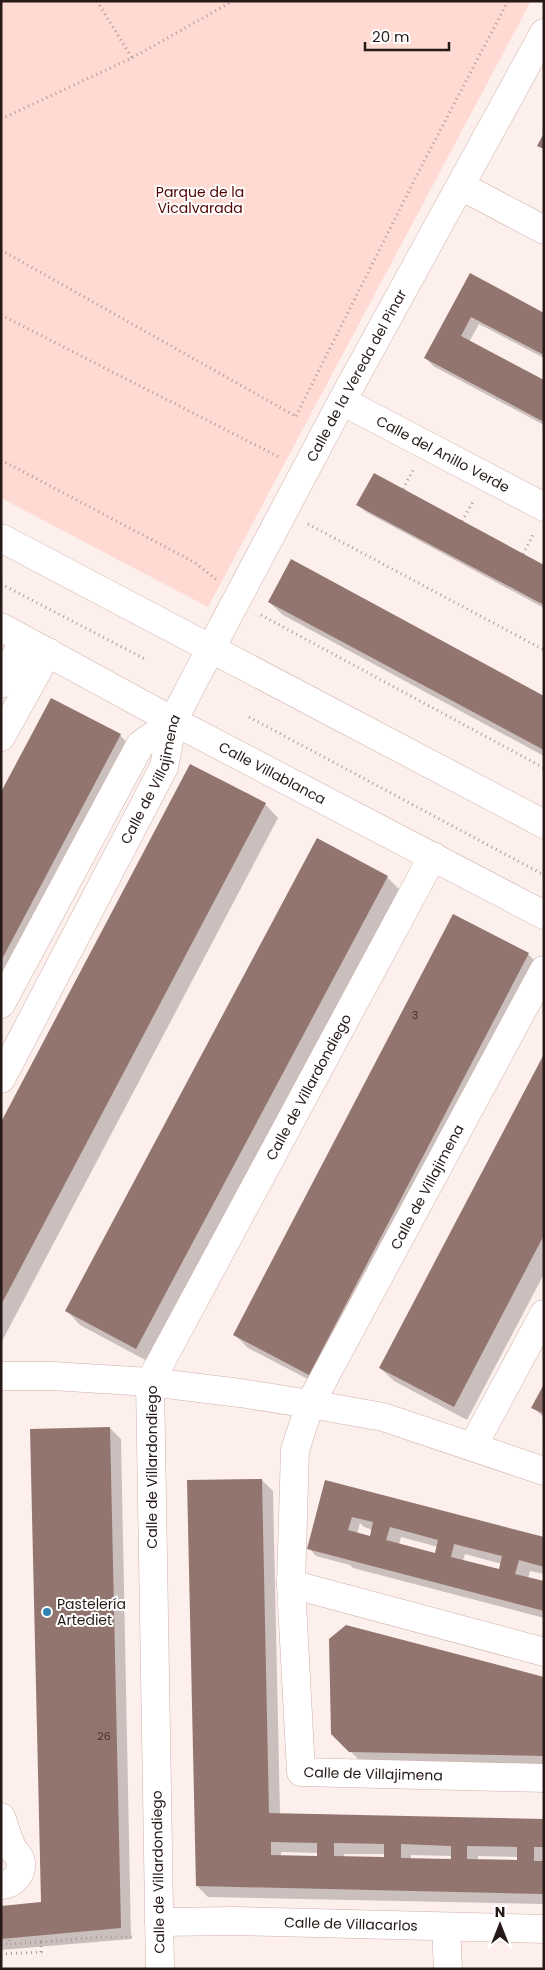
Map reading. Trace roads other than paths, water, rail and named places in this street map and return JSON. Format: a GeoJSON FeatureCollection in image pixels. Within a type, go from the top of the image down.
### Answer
{"type":"FeatureCollection","features":[{"type":"Feature","properties":{"kind":"street","name":"Calle de la Vereda del Pinar"},"geometry":{"type":"LineString","coordinates":[[173,721],[342,401],[544,34]]}},
{"type":"Feature","properties":{"kind":"street"},"geometry":{"type":"LineString","coordinates":[[461,186],[544,230]]}},
{"type":"Feature","properties":{"kind":"street","name":"Calle del Anillo Verde"},"geometry":{"type":"LineString","coordinates":[[342,401],[539,519]]}},
{"type":"Feature","properties":{"kind":"street"},"geometry":{"type":"LineString","coordinates":[[1,538],[544,824]]}},
{"type":"Feature","properties":{"kind":"street"},"geometry":{"type":"LineString","coordinates":[[1,684],[13,633]]}},
{"type":"Feature","properties":{"kind":"street","name":"Calle Villablanca"},"geometry":{"type":"LineString","coordinates":[[13,633],[173,721],[544,915]]}},
{"type":"Feature","properties":{"kind":"street"},"geometry":{"type":"LineString","coordinates":[[1,737],[48,652]]}},
{"type":"Feature","properties":{"kind":"street","name":"Calle de Villajimena"},"geometry":{"type":"LineString","coordinates":[[1,1004],[140,746],[173,721]]}},
{"type":"Feature","properties":{"kind":"street","name":"Calle de Villajimena"},"geometry":{"type":"LineString","coordinates":[[1,1079],[164,767],[173,721]]}},
{"type":"Feature","properties":{"kind":"street","name":"Calle de Villardondiego"},"geometry":{"type":"LineString","coordinates":[[160,1969],[150,1382],[433,856]]}},
{"type":"Feature","properties":{"kind":"street","name":"Calle de Villajimena"},"geometry":{"type":"LineString","coordinates":[[544,970],[310,1404],[295,1450],[291,1584],[301,1772],[544,1778]]}},
{"type":"Feature","properties":{"kind":"street"},"geometry":{"type":"LineString","coordinates":[[473,1446],[544,1314]]}},
{"type":"Feature","properties":{"kind":"street"},"geometry":{"type":"LineString","coordinates":[[1,1376],[52,1376],[150,1382],[310,1404],[383,1417],[544,1471]]}},
{"type":"Feature","properties":{"kind":"street"},"geometry":{"type":"LineString","coordinates":[[291,1584],[544,1652]]}},
{"type":"Feature","properties":{"kind":"street"},"geometry":{"type":"LineString","coordinates":[[1,1817],[12,1850],[18,1856],[21,1864],[20,1873],[15,1880],[7,1885],[1,1885]]}},
{"type":"Feature","properties":{"kind":"street","name":"Calle de Villacarlos"},"geometry":{"type":"LineString","coordinates":[[159,1922],[544,1929]]}},
{"type":"Feature","properties":{"kind":"street"},"geometry":{"type":"LineString","coordinates":[[446,1927],[448,1969]]}},
{"type":"Feature","properties":{"kind":"place","name":"Pastelería Artediet"},"geometry":{"type":"Point","coordinates":[47,1612]}},
{"type":"Feature","properties":{"kind":"park label","name":"Parque de la Vicalvarada"},"geometry":{"type":"Point","coordinates":[200,200]}}]}
